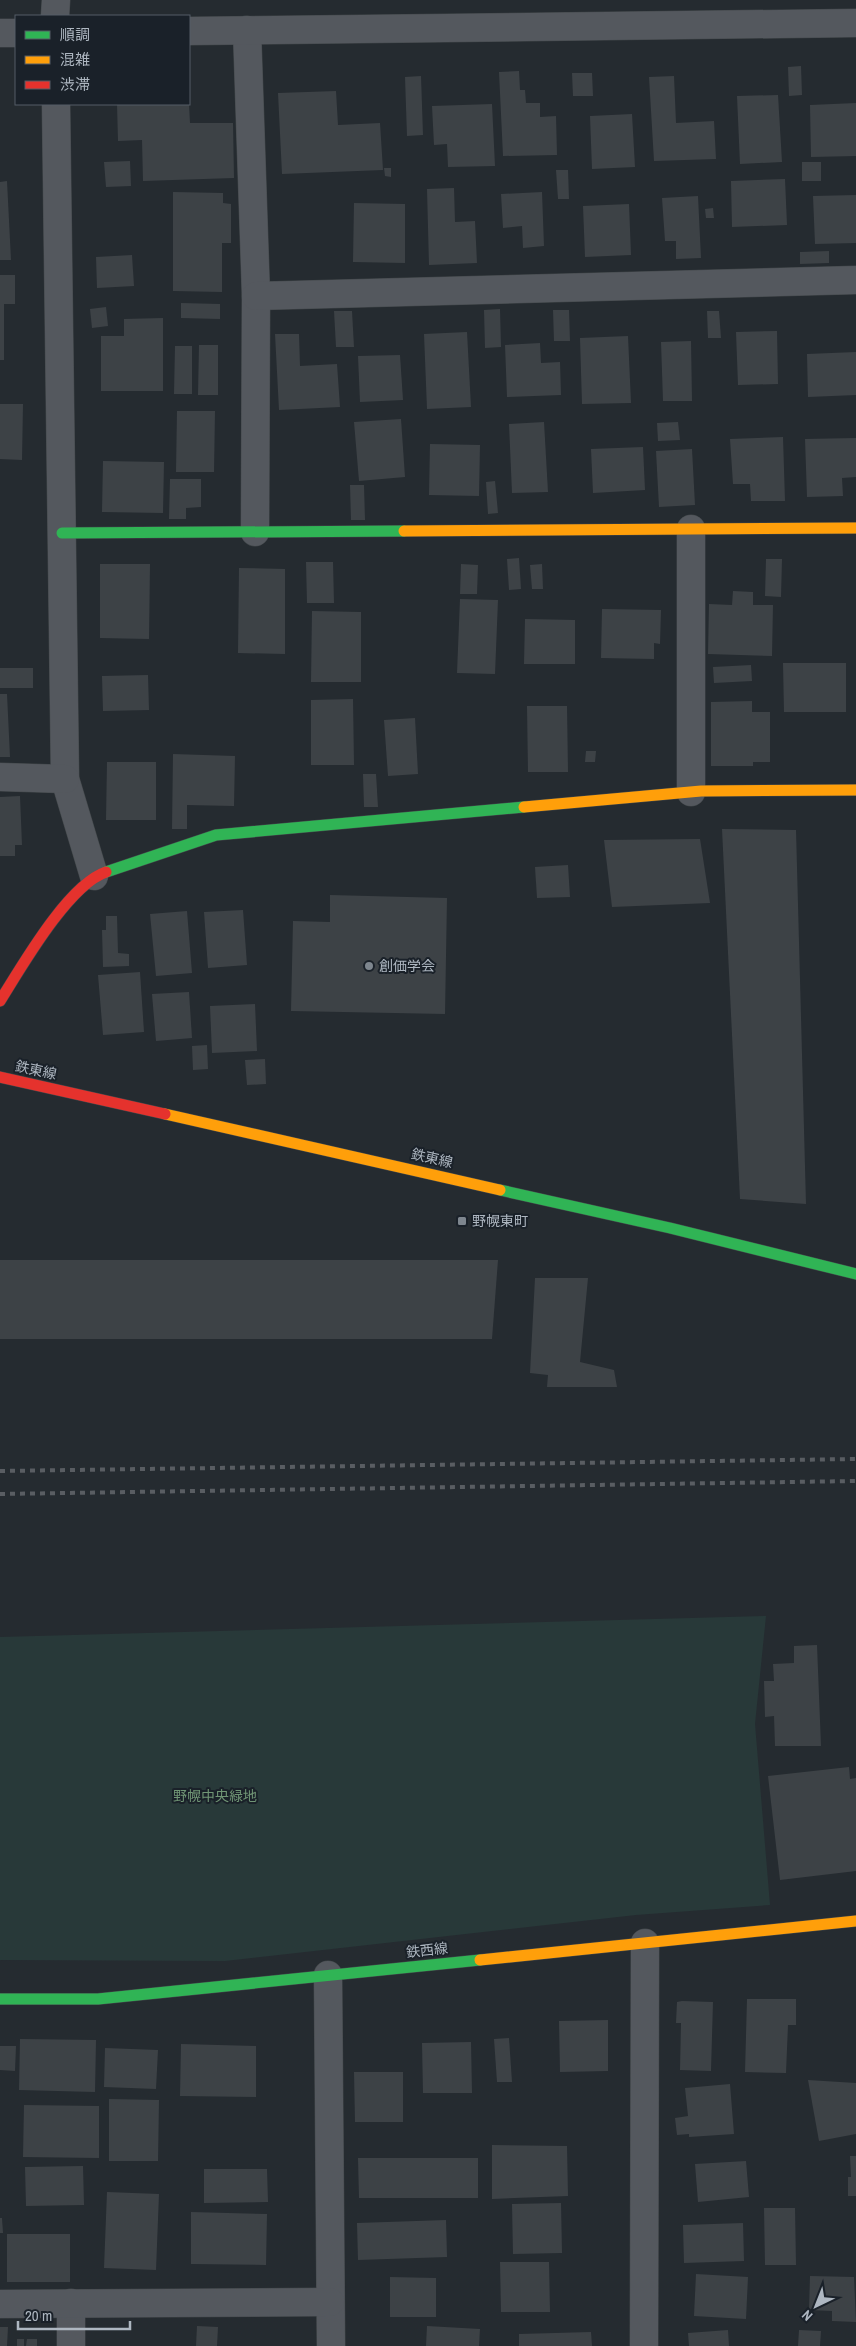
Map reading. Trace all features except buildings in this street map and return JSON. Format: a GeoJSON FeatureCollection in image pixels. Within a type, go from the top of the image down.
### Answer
{"type":"FeatureCollection","features":[{"type":"Feature","properties":{"kind":"street"},"geometry":{"type":"LineString","coordinates":[[55,15],[56,0]]}},
{"type":"Feature","properties":{"kind":"street"},"geometry":{"type":"LineString","coordinates":[[190,31],[856,23]]}},
{"type":"Feature","properties":{"kind":"street"},"geometry":{"type":"LineString","coordinates":[[247,30],[256,296],[255,532]]}},
{"type":"Feature","properties":{"kind":"street"},"geometry":{"type":"LineString","coordinates":[[0,33],[15,33]]}},
{"type":"Feature","properties":{"kind":"street"},"geometry":{"type":"LineString","coordinates":[[56,105],[65,779],[94,876]]}},
{"type":"Feature","properties":{"kind":"street"},"geometry":{"type":"LineString","coordinates":[[256,296],[856,280]]}},
{"type":"Feature","properties":{"kind":"street"},"geometry":{"type":"LineString","coordinates":[[62,534],[856,528]]}},
{"type":"Feature","properties":{"kind":"street"},"geometry":{"type":"LineString","coordinates":[[691,529],[691,792]]}},
{"type":"Feature","properties":{"kind":"street"},"geometry":{"type":"LineString","coordinates":[[0,777],[65,779]]}},
{"type":"Feature","properties":{"kind":"street"},"geometry":{"type":"LineString","coordinates":[[0,1001],[49,924],[94,876],[216,835],[691,792],[856,790]]}},
{"type":"Feature","properties":{"kind":"street","name":"鉄東線"},"geometry":{"type":"LineString","coordinates":[[0,1077],[670,1228],[856,1274]]}},
{"type":"Feature","properties":{"kind":"street","name":"鉄西線"},"geometry":{"type":"LineString","coordinates":[[0,1999],[98,1999],[856,1921]]}},
{"type":"Feature","properties":{"kind":"street"},"geometry":{"type":"LineString","coordinates":[[644,2346],[645,1943]]}},
{"type":"Feature","properties":{"kind":"street"},"geometry":{"type":"LineString","coordinates":[[328,1976],[331,2346]]}},
{"type":"Feature","properties":{"kind":"street"},"geometry":{"type":"LineString","coordinates":[[0,2304],[330,2302]]}},
{"type":"Feature","properties":{"kind":"street"},"geometry":{"type":"LineString","coordinates":[[71,2303],[71,2346]]}},
{"type":"Feature","properties":{"kind":"green space","name":"野幌中央緑地"},"geometry":{"type":"Polygon","coordinates":[[[766,1616],[755,1724],[770,1905],[636,1915],[225,1961],[0,1960],[0,1637],[766,1616]]]}},
{"type":"Feature","properties":{"kind":"railway"},"geometry":{"type":"LineString","coordinates":[[0,1471],[856,1459]]}},
{"type":"Feature","properties":{"kind":"railway"},"geometry":{"type":"LineString","coordinates":[[0,1494],[856,1481]]}},
{"type":"Feature","properties":{"kind":"traffic: fast"},"geometry":{"type":"LineString","coordinates":[[62,533],[404,531]]}},
{"type":"Feature","properties":{"kind":"traffic: fast"},"geometry":{"type":"LineString","coordinates":[[106,872],[216,835],[524,807]]}},
{"type":"Feature","properties":{"kind":"traffic: fast"},"geometry":{"type":"LineString","coordinates":[[500,1190],[670,1228],[856,1274]]}},
{"type":"Feature","properties":{"kind":"traffic: fast"},"geometry":{"type":"LineString","coordinates":[[0,1999],[98,1999],[480,1960]]}},
{"type":"Feature","properties":{"kind":"traffic: slow"},"geometry":{"type":"LineString","coordinates":[[404,531],[856,528]]}},
{"type":"Feature","properties":{"kind":"traffic: slow"},"geometry":{"type":"LineString","coordinates":[[524,807],[701,791],[856,790]]}},
{"type":"Feature","properties":{"kind":"traffic: slow"},"geometry":{"type":"LineString","coordinates":[[165,1114],[500,1190]]}},
{"type":"Feature","properties":{"kind":"traffic: slow"},"geometry":{"type":"LineString","coordinates":[[480,1960],[856,1921]]}},
{"type":"Feature","properties":{"kind":"traffic: jam"},"geometry":{"type":"LineString","coordinates":[[0,1001],[33,948],[62,909],[91,880],[106,872]]}},
{"type":"Feature","properties":{"kind":"traffic: jam"},"geometry":{"type":"LineString","coordinates":[[0,1077],[165,1114]]}},
{"type":"Feature","properties":{"kind":"place","name":"創価学会"},"geometry":{"type":"Point","coordinates":[369,966]}},
{"type":"Feature","properties":{"kind":"place","name":"野幌東町"},"geometry":{"type":"Point","coordinates":[462,1221]}}]}
